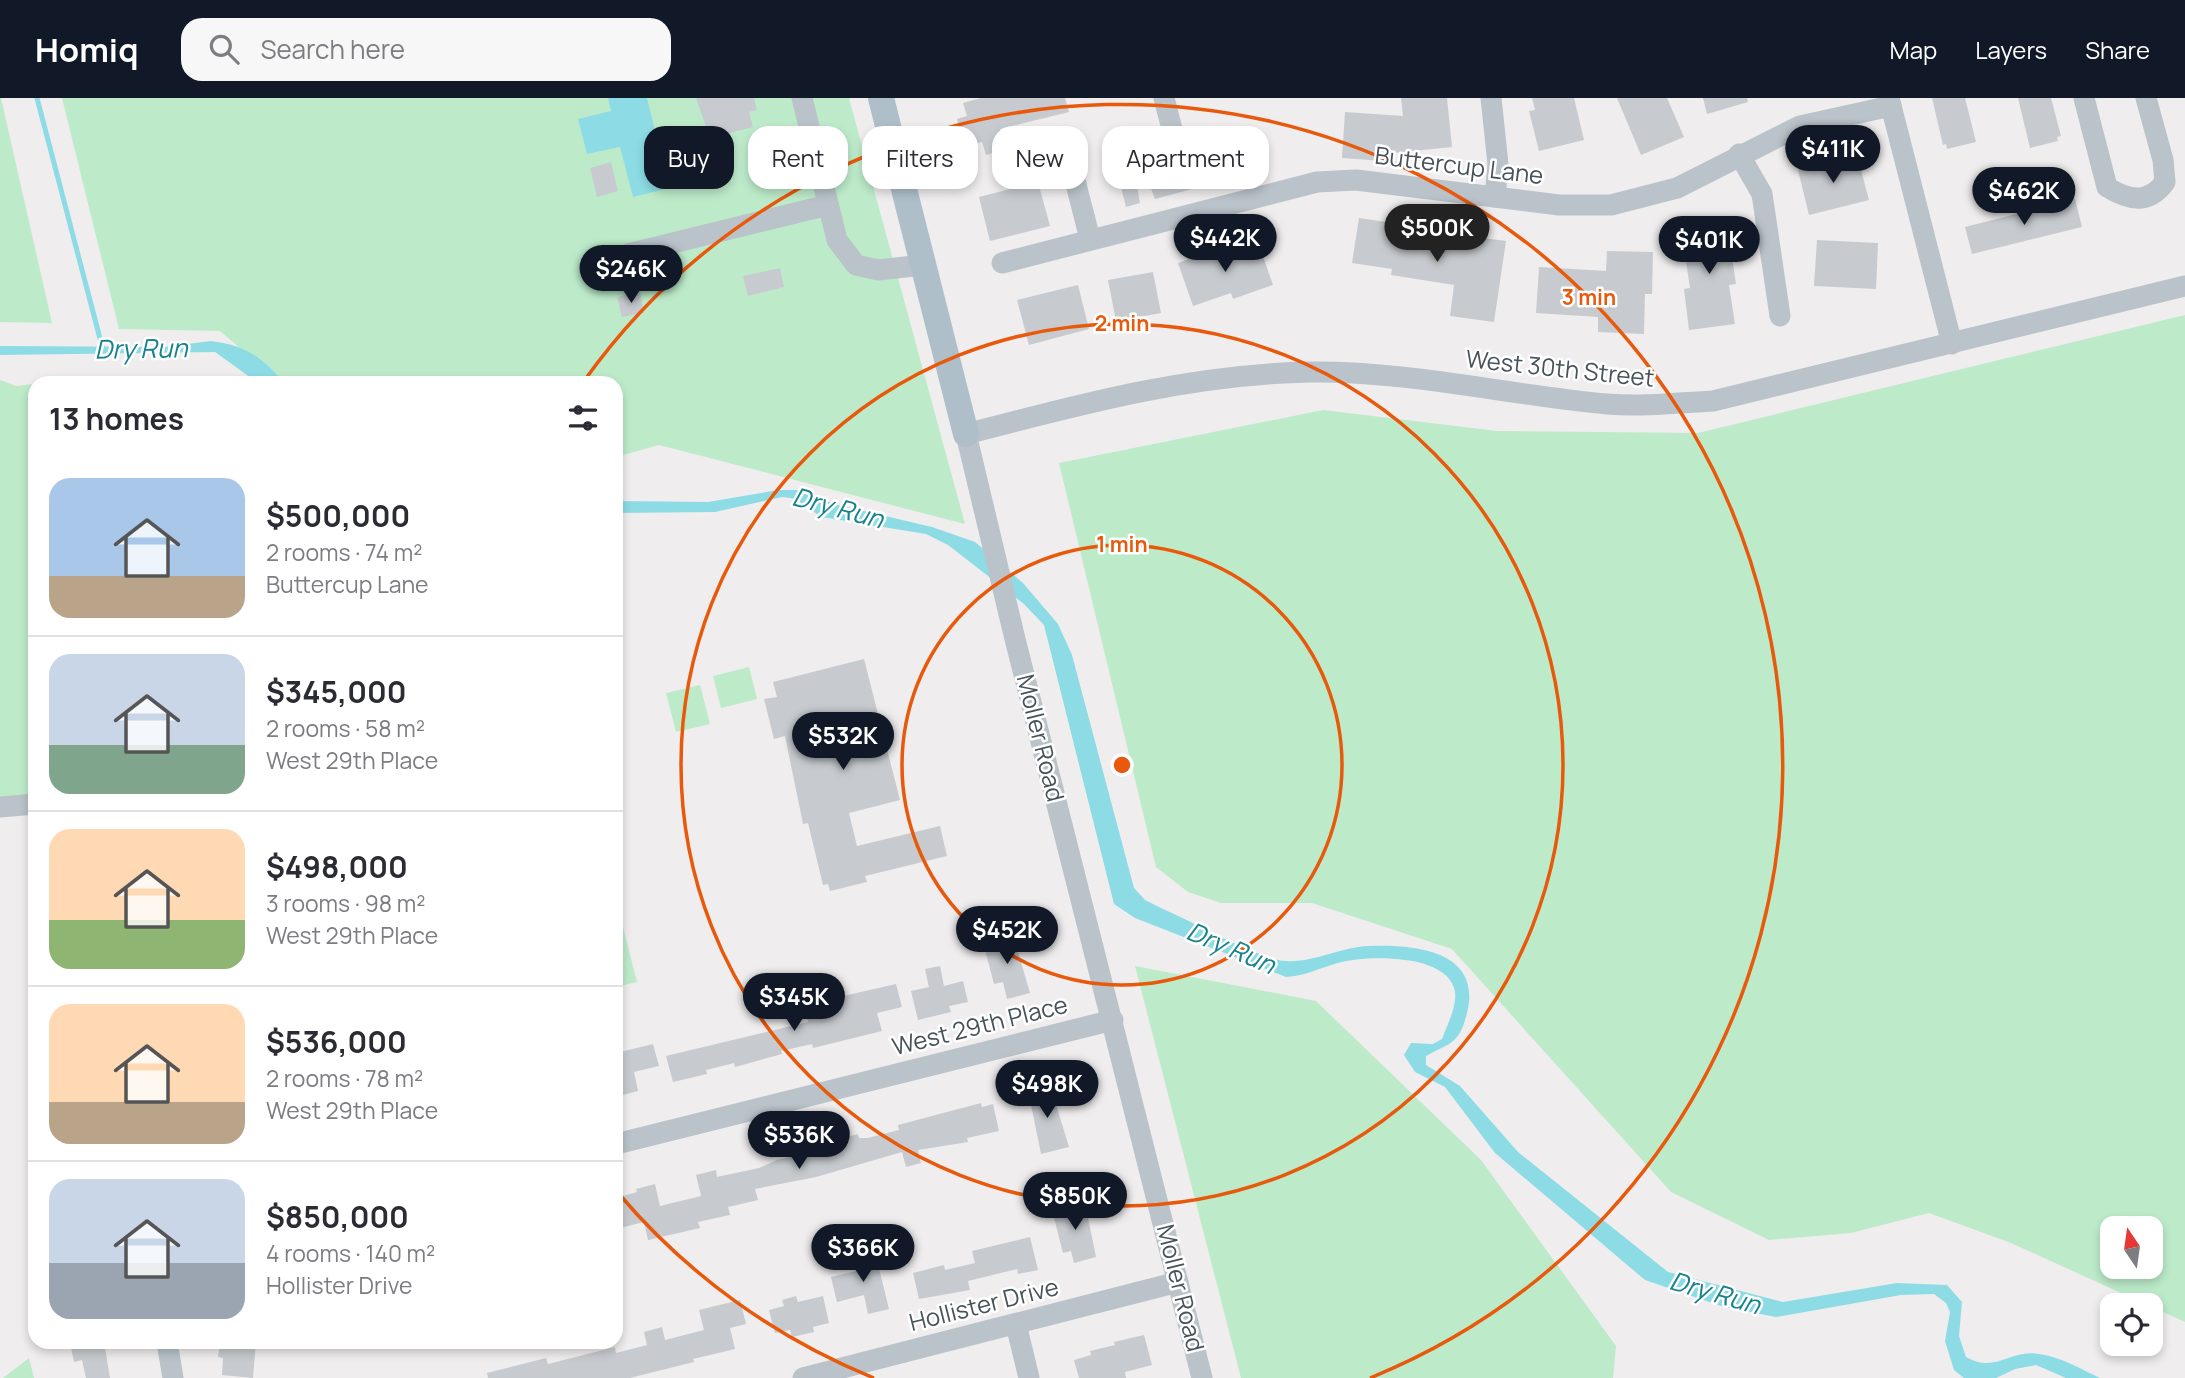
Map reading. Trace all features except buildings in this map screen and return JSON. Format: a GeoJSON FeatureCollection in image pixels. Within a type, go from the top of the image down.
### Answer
{"type":"FeatureCollection","features":[{"type":"Feature","properties":{"kind":"main road","name":"Moller Road"},"geometry":{"type":"LineString","coordinates":[[881,98],[967,434]]}},
{"type":"Feature","properties":{"kind":"street"},"geometry":{"type":"LineString","coordinates":[[802,98],[837,240],[856,265],[878,270],[923,265]]}},
{"type":"Feature","properties":{"kind":"street"},"geometry":{"type":"LineString","coordinates":[[1164,98],[1171,126]]}},
{"type":"Feature","properties":{"kind":"street"},"geometry":{"type":"LineString","coordinates":[[1491,98],[1498,164],[1495,197]]}},
{"type":"Feature","properties":{"kind":"street"},"geometry":{"type":"LineString","coordinates":[[2084,98],[2107,187],[2122,196],[2140,200],[2157,193],[2165,182],[2163,160],[2146,98]]}},
{"type":"Feature","properties":{"kind":"street"},"geometry":{"type":"LineString","coordinates":[[1890,102],[1952,344]]}},
{"type":"Feature","properties":{"kind":"street","name":"Buttercup Lane"},"geometry":{"type":"LineString","coordinates":[[1002,263],[1317,181],[1356,180],[1568,206],[1611,205],[1677,188],[1800,126],[1890,102]]}},
{"type":"Feature","properties":{"kind":"street"},"geometry":{"type":"LineString","coordinates":[[1740,154],[1762,194],[1780,316]]}},
{"type":"Feature","properties":{"kind":"street"},"geometry":{"type":"LineString","coordinates":[[1077,189],[1090,239]]}},
{"type":"Feature","properties":{"kind":"street"},"geometry":{"type":"LineString","coordinates":[[628,254],[828,205]]}},
{"type":"Feature","properties":{"kind":"street","name":"West 30th Street"},"geometry":{"type":"LineString","coordinates":[[967,434],[1165,385],[1259,374],[1379,375],[1609,404],[1687,404],[1735,396],[2185,286]]}},
{"type":"Feature","properties":{"kind":"street","name":"Moller Road"},"geometry":{"type":"LineString","coordinates":[[967,434],[1015,639],[1202,1378]]}},
{"type":"Feature","properties":{"kind":"street"},"geometry":{"type":"LineString","coordinates":[[0,807],[28,805]]}},
{"type":"Feature","properties":{"kind":"street","name":"West 29th Place"},"geometry":{"type":"LineString","coordinates":[[623,1142],[1113,1020]]}},
{"type":"Feature","properties":{"kind":"street","name":"Hollister Drive"},"geometry":{"type":"LineString","coordinates":[[803,1378],[1178,1282]]}},
{"type":"Feature","properties":{"kind":"street"},"geometry":{"type":"LineString","coordinates":[[1016,1324],[1029,1378]]}},
{"type":"Feature","properties":{"kind":"street"},"geometry":{"type":"LineString","coordinates":[[168,1349],[172,1371]]}},
{"type":"Feature","properties":{"kind":"green space"},"geometry":{"type":"Polygon","coordinates":[[[1,98],[52,323],[0,322],[1,98]]]}},
{"type":"Feature","properties":{"kind":"green space"},"geometry":{"type":"Polygon","coordinates":[[[62,98],[849,98],[862,146],[862,189],[874,189],[965,524],[659,445],[623,455],[623,376],[273,376],[220,331],[119,329],[62,98]]]}},
{"type":"Feature","properties":{"kind":"green space"},"geometry":{"type":"Polygon","coordinates":[[[2185,315],[2185,1322],[2163,1312],[2163,1293],[2121,1293],[2011,1243],[1929,1213],[1851,1233],[1769,1240],[1671,1192],[1452,949],[1312,903],[1221,903],[1188,892],[1156,867],[1059,463],[1323,410],[1497,431],[1698,433],[2185,315]]]}},
{"type":"Feature","properties":{"kind":"green space"},"geometry":{"type":"Polygon","coordinates":[[[0,380],[16,386],[28,385],[28,795],[0,800],[0,380]]]}},
{"type":"Feature","properties":{"kind":"green space"},"geometry":{"type":"Polygon","coordinates":[[[749,667],[757,699],[721,708],[713,676],[749,667]]]}},
{"type":"Feature","properties":{"kind":"green space"},"geometry":{"type":"Polygon","coordinates":[[[700,685],[710,724],[676,732],[666,693],[700,685]]]}},
{"type":"Feature","properties":{"kind":"green space"},"geometry":{"type":"Polygon","coordinates":[[[623,927],[637,982],[623,985],[623,927]]]}},
{"type":"Feature","properties":{"kind":"green space"},"geometry":{"type":"Polygon","coordinates":[[[1135,966],[1316,1001],[1481,1160],[1616,1346],[1613,1378],[1241,1378],[1135,966]]]}},
{"type":"Feature","properties":{"kind":"green space"},"geometry":{"type":"Polygon","coordinates":[[[29,1358],[34,1378],[3,1378],[29,1358]]]}},
{"type":"Feature","properties":{"kind":"water"},"geometry":{"type":"Polygon","coordinates":[[[608,98],[647,98],[654,126],[644,126],[644,189],[665,189],[633,197],[620,147],[587,154],[578,119],[611,111],[608,98]]]}},
{"type":"Feature","properties":{"kind":"water","name":"Dry Run"},"geometry":{"type":"Polygon","coordinates":[[[211,341],[233,346],[260,359],[277,376],[248,376],[215,352],[0,355],[0,346],[164,347],[211,341]]]}},
{"type":"Feature","properties":{"kind":"water","name":"Dry Run"},"geometry":{"type":"Polygon","coordinates":[[[778,490],[802,490],[834,504],[932,527],[975,542],[1023,583],[1058,624],[1072,655],[1134,888],[1145,900],[1274,959],[1297,961],[1357,947],[1386,946],[1423,950],[1440,955],[1455,964],[1465,976],[1469,992],[1467,1013],[1457,1037],[1448,1045],[1426,1056],[1426,1065],[1460,1086],[1518,1152],[1668,1272],[1783,1302],[1897,1283],[1947,1285],[1962,1302],[1959,1336],[1966,1357],[1986,1363],[2029,1353],[2039,1354],[2063,1361],[2100,1378],[2066,1378],[2036,1365],[2015,1369],[1996,1378],[1964,1378],[1954,1370],[1945,1341],[1950,1312],[1946,1303],[1934,1294],[1901,1295],[1776,1317],[1724,1307],[1645,1280],[1495,1153],[1445,1087],[1415,1072],[1404,1055],[1411,1043],[1433,1044],[1442,1039],[1455,1004],[1455,992],[1449,979],[1438,970],[1423,964],[1386,958],[1351,960],[1286,977],[1135,918],[1114,904],[1044,625],[1024,604],[948,545],[926,534],[822,517],[791,498],[782,497],[715,512],[623,513],[623,501],[708,502],[778,490]]]}},
{"type":"Feature","properties":{"kind":"waterway"},"geometry":{"type":"LineString","coordinates":[[37,98],[103,350]]}}]}
